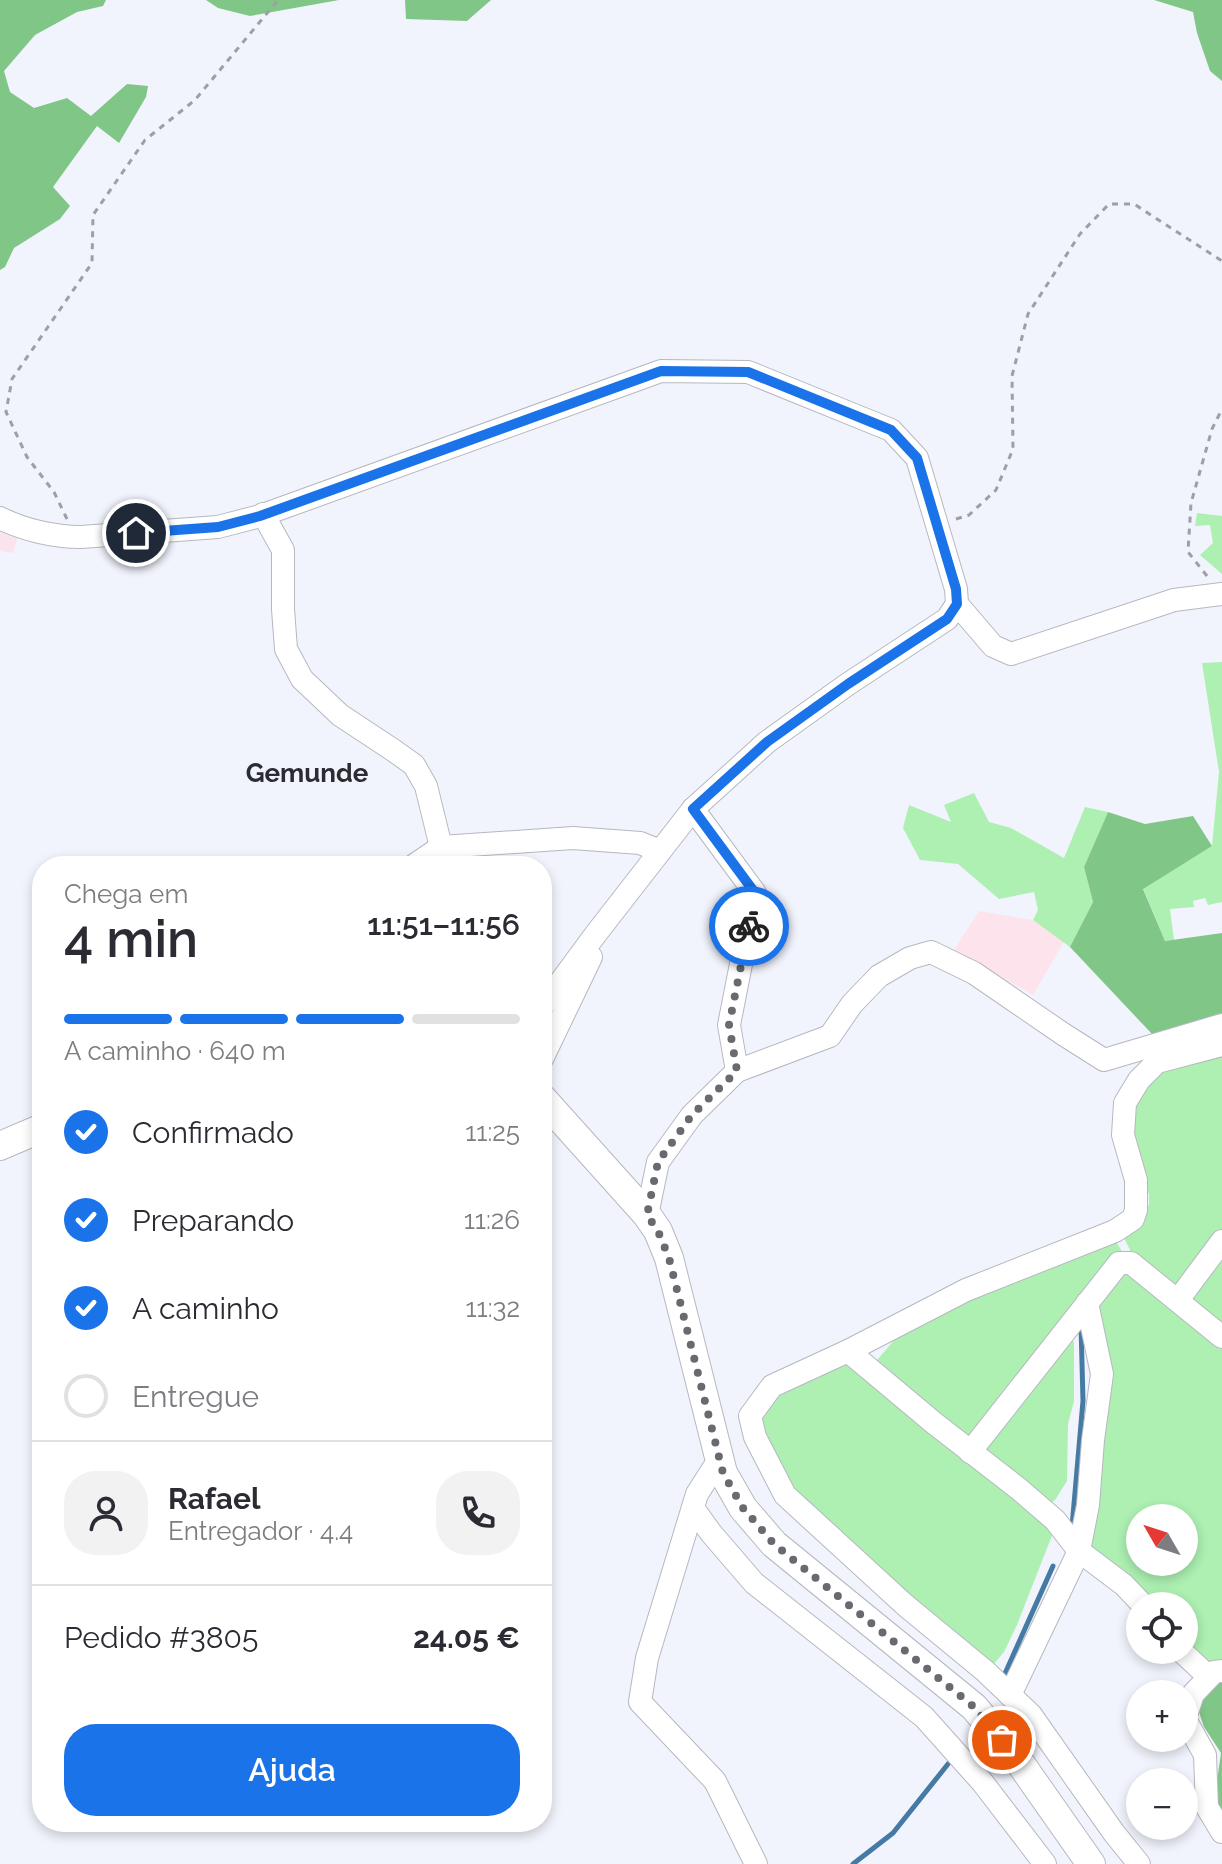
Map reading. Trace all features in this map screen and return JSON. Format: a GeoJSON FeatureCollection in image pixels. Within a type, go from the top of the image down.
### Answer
{"type":"FeatureCollection","features":[{"type":"Feature","properties":{"kind":"main road"},"geometry":{"type":"LineString","coordinates":[[552,1109],[658,1231],[669,1258],[723,1473],[743,1508],[774,1544],[974,1707],[1016,1757],[1091,1864]]}},
{"type":"Feature","properties":{"kind":"main road"},"geometry":{"type":"LineString","coordinates":[[0,1146],[32,1132]]}},
{"type":"Feature","properties":{"kind":"street"},"geometry":{"type":"LineString","coordinates":[[0,518],[59,537],[218,527],[263,514],[661,371],[748,372],[891,430],[917,458],[956,589],[957,604],[993,646],[1011,654],[1218,588]]}},
{"type":"Feature","properties":{"kind":"street"},"geometry":{"type":"LineString","coordinates":[[263,514],[283,550],[286,649],[302,679],[340,715],[414,765],[426,786],[441,847]]}},
{"type":"Feature","properties":{"kind":"street"},"geometry":{"type":"LineString","coordinates":[[552,993],[693,809],[767,742],[848,684],[933,630],[947,619],[957,604]]}},
{"type":"Feature","properties":{"kind":"street"},"geometry":{"type":"LineString","coordinates":[[693,809],[755,893],[729,1025],[737,1071]]}},
{"type":"Feature","properties":{"kind":"street"},"geometry":{"type":"LineString","coordinates":[[428,856],[441,847],[573,838],[640,843],[660,851]]}},
{"type":"Feature","properties":{"kind":"street"},"geometry":{"type":"LineString","coordinates":[[552,1038],[598,943],[595,935]]}},
{"type":"Feature","properties":{"kind":"street"},"geometry":{"type":"LineString","coordinates":[[647,1215],[658,1162],[692,1115],[737,1071],[830,1036],[852,1004],[879,976],[910,958],[931,952],[974,973],[1104,1060],[1222,1025]]}},
{"type":"Feature","properties":{"kind":"street"},"geometry":{"type":"LineString","coordinates":[[1139,1864],[1031,1715],[785,1495],[755,1437],[750,1416],[772,1386],[966,1290],[1115,1231],[1133,1219],[1136,1180],[1123,1135],[1125,1103],[1139,1080],[1157,1062],[1222,1045]]}},
{"type":"Feature","properties":{"kind":"street"},"geometry":{"type":"LineString","coordinates":[[1115,1231],[1131,1263],[1222,1337]]}},
{"type":"Feature","properties":{"kind":"street"},"geometry":{"type":"LineString","coordinates":[[1178,1300],[1222,1241]]}},
{"type":"Feature","properties":{"kind":"street"},"geometry":{"type":"LineString","coordinates":[[970,1452],[1119,1263],[1131,1263]]}},
{"type":"Feature","properties":{"kind":"street"},"geometry":{"type":"LineString","coordinates":[[1010,1695],[1079,1551],[1088,1505],[1102,1374],[1087,1303]]}},
{"type":"Feature","properties":{"kind":"street"},"geometry":{"type":"LineString","coordinates":[[848,1351],[1019,1489],[1055,1520],[1079,1551],[1131,1592]]}},
{"type":"Feature","properties":{"kind":"street"},"geometry":{"type":"LineString","coordinates":[[720,1458],[697,1494],[647,1658],[640,1702],[715,1781],[756,1864]]}},
{"type":"Feature","properties":{"kind":"street"},"geometry":{"type":"LineString","coordinates":[[693,1508],[754,1583],[924,1717],[983,1783],[1045,1864]]}},
{"type":"Feature","properties":{"kind":"street"},"geometry":{"type":"LineString","coordinates":[[1198,1662],[1216,1674],[1193,1694],[1185,1719],[1205,1755],[1207,1807],[1222,1832]]}},
{"type":"Feature","properties":{"kind":"path"},"geometry":{"type":"LineString","coordinates":[[67,537],[68,522],[64,512],[54,492],[27,457],[6,412],[12,379],[92,263],[93,215],[145,140],[195,100],[278,0]]}},
{"type":"Feature","properties":{"kind":"path"},"geometry":{"type":"LineString","coordinates":[[937,525],[969,515],[996,490],[1013,449],[1012,376],[1028,314],[1080,234],[1109,204],[1134,204],[1222,261]]}},
{"type":"Feature","properties":{"kind":"path"},"geometry":{"type":"LineString","coordinates":[[1218,588],[1188,552],[1191,503],[1212,429],[1222,409]]}},
{"type":"Feature","properties":{"kind":"shaded area"},"geometry":{"type":"Polygon","coordinates":[[[0,528],[18,537],[13,553],[0,551],[0,528]]]}},
{"type":"Feature","properties":{"kind":"shaded area"},"geometry":{"type":"Polygon","coordinates":[[[979,911],[1033,920],[1064,942],[1033,995],[954,950],[979,911]]]}},
{"type":"Feature","properties":{"kind":"green space"},"geometry":{"type":"Polygon","coordinates":[[[0,0],[106,0],[103,6],[77,12],[35,35],[4,71],[10,92],[34,108],[67,98],[91,116],[127,84],[148,86],[146,97],[119,143],[97,126],[53,187],[70,206],[60,219],[14,248],[5,267],[0,270],[0,0]]]}},
{"type":"Feature","properties":{"kind":"green space"},"geometry":{"type":"Polygon","coordinates":[[[206,0],[339,0],[250,16],[218,8],[206,0]]]}},
{"type":"Feature","properties":{"kind":"green space"},"geometry":{"type":"Polygon","coordinates":[[[405,0],[491,0],[467,21],[406,19],[405,0]]]}},
{"type":"Feature","properties":{"kind":"green space"},"geometry":{"type":"Polygon","coordinates":[[[1154,0],[1222,0],[1222,81],[1210,71],[1193,12],[1154,0]]]}},
{"type":"Feature","properties":{"kind":"green space"},"geometry":{"type":"Polygon","coordinates":[[[1197,513],[1222,516],[1222,574],[1200,555],[1213,543],[1210,525],[1195,526],[1197,513]]]}},
{"type":"Feature","properties":{"kind":"green space"},"geometry":{"type":"Polygon","coordinates":[[[1222,662],[1222,902],[1208,905],[1205,898],[1193,901],[1194,907],[1170,909],[1174,940],[1165,941],[1143,888],[1212,846],[1219,772],[1202,663],[1222,662]]]}},
{"type":"Feature","properties":{"kind":"green space"},"geometry":{"type":"Polygon","coordinates":[[[974,793],[989,822],[1011,828],[1064,858],[1085,807],[1108,812],[1084,867],[1093,902],[1070,947],[1033,920],[1038,910],[1034,892],[999,899],[958,864],[920,860],[903,828],[909,805],[951,822],[944,805],[974,793]]]}},
{"type":"Feature","properties":{"kind":"green space"},"geometry":{"type":"Polygon","coordinates":[[[1108,812],[1145,824],[1193,816],[1212,846],[1143,889],[1165,941],[1222,933],[1222,1013],[1152,1034],[1070,947],[1093,902],[1084,867],[1108,812]]]}},
{"type":"Feature","properties":{"kind":"green space"},"geometry":{"type":"Polygon","coordinates":[[[1222,1048],[1222,1232],[1175,1294],[1138,1266],[1124,1238],[1149,1205],[1149,1194],[1137,1174],[1131,1103],[1163,1065],[1222,1048]]]}},
{"type":"Feature","properties":{"kind":"green space"},"geometry":{"type":"Polygon","coordinates":[[[1112,1235],[1123,1253],[969,1448],[872,1366],[901,1332],[923,1315],[1112,1235]]]}},
{"type":"Feature","properties":{"kind":"green space"},"geometry":{"type":"Polygon","coordinates":[[[1222,1253],[1222,1332],[1182,1300],[1222,1253]]]}},
{"type":"Feature","properties":{"kind":"green space"},"geometry":{"type":"Polygon","coordinates":[[[1126,1266],[1222,1341],[1222,1668],[1212,1667],[1198,1658],[1198,1592],[1134,1592],[1086,1552],[1091,1516],[1091,1307],[1126,1266]]]}},
{"type":"Feature","properties":{"kind":"green space"},"geometry":{"type":"Polygon","coordinates":[[[1069,1337],[1074,1342],[1074,1401],[1068,1424],[1067,1481],[1055,1500],[1046,1507],[975,1451],[1069,1337]]]}},
{"type":"Feature","properties":{"kind":"green space"},"geometry":{"type":"Polygon","coordinates":[[[846,1357],[1055,1528],[1017,1625],[1004,1652],[993,1665],[802,1507],[761,1440],[760,1408],[770,1393],[846,1357]]]}},
{"type":"Feature","properties":{"kind":"green space"},"geometry":{"type":"Polygon","coordinates":[[[1222,1679],[1222,1816],[1214,1801],[1221,1753],[1204,1727],[1198,1698],[1222,1679]]]}},
{"type":"Feature","properties":{"kind":"waterway"},"geometry":{"type":"LineString","coordinates":[[1072,1527],[1083,1401],[1081,1326]]}},
{"type":"Feature","properties":{"kind":"waterway"},"geometry":{"type":"LineString","coordinates":[[1003,1678],[1053,1566]]}},
{"type":"Feature","properties":{"kind":"waterway"},"geometry":{"type":"LineString","coordinates":[[853,1864],[893,1833],[948,1764]]}},
{"type":"Feature","properties":{"kind":"way so far"},"geometry":{"type":"LineString","coordinates":[[749,926],[729,1025],[737,1071],[692,1115],[658,1162],[647,1215],[658,1231],[669,1258],[723,1473],[743,1508],[774,1544],[940,1677],[974,1707],[1002,1740]]}},
{"type":"Feature","properties":{"kind":"district","name":"Gemunde"},"geometry":{"type":"Point","coordinates":[307,773]}},
{"type":"Feature","properties":{"kind":"route"},"geometry":{"type":"LineString","coordinates":[[136,533],[218,527],[260,516],[661,371],[748,372],[891,430],[917,458],[956,589],[957,604],[947,619],[933,630],[848,684],[767,742],[693,809],[755,893],[749,926]]}}]}
